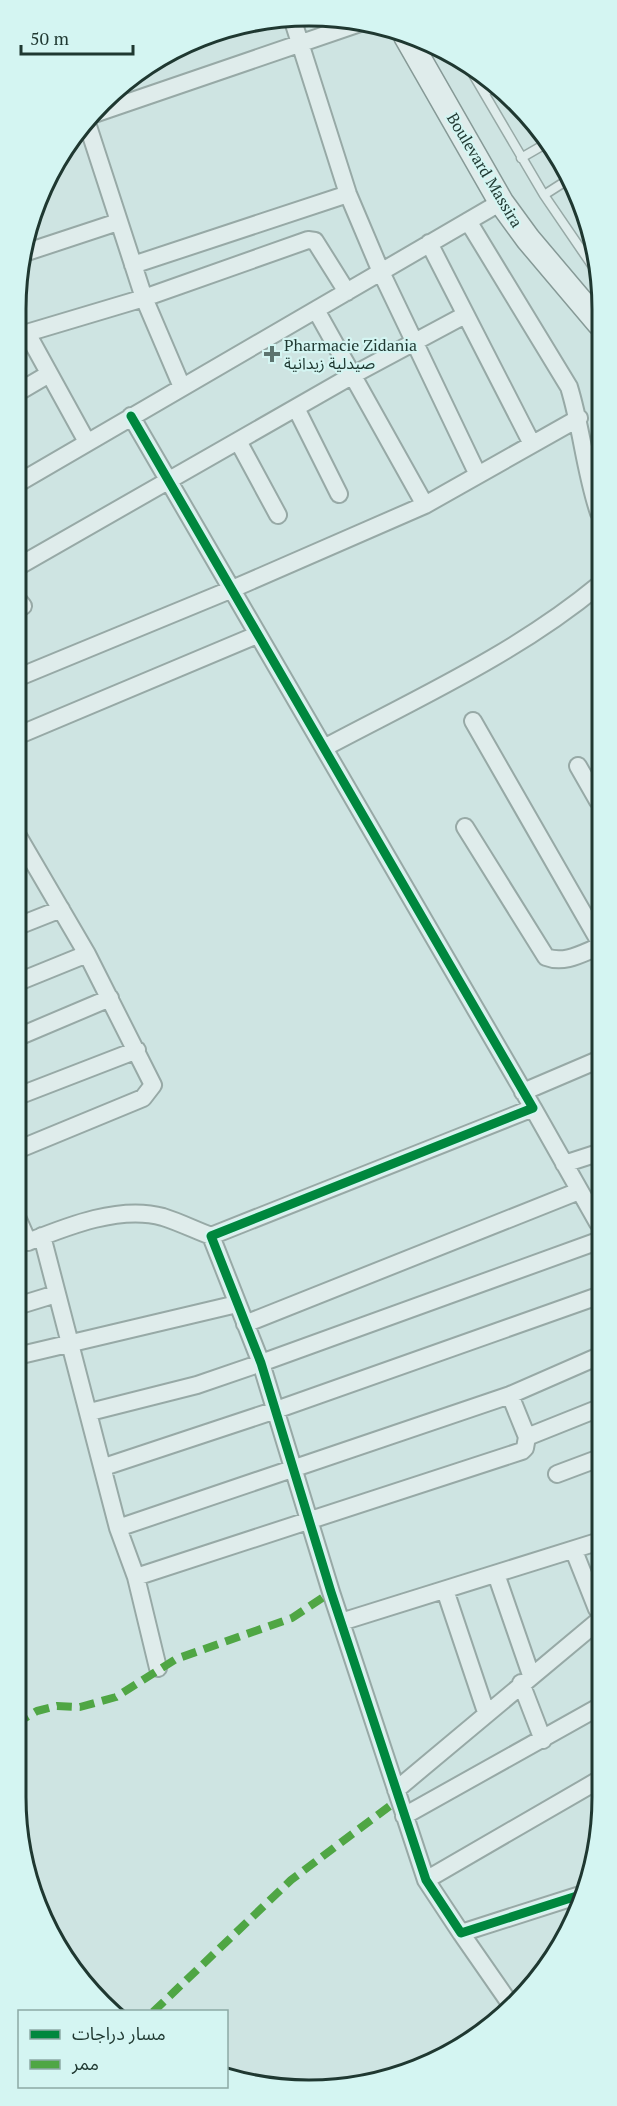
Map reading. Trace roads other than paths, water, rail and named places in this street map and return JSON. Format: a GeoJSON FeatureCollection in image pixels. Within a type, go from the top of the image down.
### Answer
{"type":"FeatureCollection","features":[{"type":"Feature","properties":{"kind":"main road","name":"Boulevard Massira"},"geometry":{"type":"LineString","coordinates":[[411,45],[501,202],[528,239],[592,315]]}},
{"type":"Feature","properties":{"kind":"street"},"geometry":{"type":"LineString","coordinates":[[295,26],[348,194],[381,272],[478,475]]}},
{"type":"Feature","properties":{"kind":"street"},"geometry":{"type":"LineString","coordinates":[[107,110],[344,28]]}},
{"type":"Feature","properties":{"kind":"street"},"geometry":{"type":"LineString","coordinates":[[89,130],[144,298],[182,387]]}},
{"type":"Feature","properties":{"kind":"street"},"geometry":{"type":"LineString","coordinates":[[133,265],[348,194]]}},
{"type":"Feature","properties":{"kind":"street"},"geometry":{"type":"LineString","coordinates":[[26,478],[501,202]]}},
{"type":"Feature","properties":{"kind":"street"},"geometry":{"type":"LineString","coordinates":[[468,221],[569,387],[579,418],[592,490]]}},
{"type":"Feature","properties":{"kind":"street"},"geometry":{"type":"LineString","coordinates":[[32,251],[118,222]]}},
{"type":"Feature","properties":{"kind":"street"},"geometry":{"type":"LineString","coordinates":[[26,333],[144,298],[308,240],[315,241],[347,292]]}},
{"type":"Feature","properties":{"kind":"street"},"geometry":{"type":"LineString","coordinates":[[429,243],[532,444]]}},
{"type":"Feature","properties":{"kind":"street"},"geometry":{"type":"LineString","coordinates":[[316,310],[425,505]]}},
{"type":"Feature","properties":{"kind":"street"},"geometry":{"type":"LineString","coordinates":[[26,563],[353,375],[465,315]]}},
{"type":"Feature","properties":{"kind":"street"},"geometry":{"type":"LineString","coordinates":[[26,337],[87,442]]}},
{"type":"Feature","properties":{"kind":"street"},"geometry":{"type":"LineString","coordinates":[[26,387],[49,374]]}},
{"type":"Feature","properties":{"kind":"street"},"geometry":{"type":"LineString","coordinates":[[296,408],[339,494]]}},
{"type":"Feature","properties":{"kind":"street"},"geometry":{"type":"LineString","coordinates":[[131,416],[167,482],[324,748],[592,1213]]}},
{"type":"Feature","properties":{"kind":"street"},"geometry":{"type":"LineString","coordinates":[[26,674],[230,590],[425,505],[579,418]]}},
{"type":"Feature","properties":{"kind":"street"},"geometry":{"type":"LineString","coordinates":[[238,441],[278,515]]}},
{"type":"Feature","properties":{"kind":"street"},"geometry":{"type":"LineString","coordinates":[[324,748],[498,655],[537,631],[592,590]]}},
{"type":"Feature","properties":{"kind":"street"},"geometry":{"type":"LineString","coordinates":[[26,732],[257,635]]}},
{"type":"Feature","properties":{"kind":"street"},"geometry":{"type":"LineString","coordinates":[[473,721],[592,929]]}},
{"type":"Feature","properties":{"kind":"street"},"geometry":{"type":"LineString","coordinates":[[578,766],[592,790]]}},
{"type":"Feature","properties":{"kind":"street"},"geometry":{"type":"LineString","coordinates":[[465,827],[546,957],[556,961],[564,960],[592,949]]}},
{"type":"Feature","properties":{"kind":"street"},"geometry":{"type":"LineString","coordinates":[[26,850],[87,954],[153,1085],[143,1098],[26,1146]]}},
{"type":"Feature","properties":{"kind":"street"},"geometry":{"type":"LineString","coordinates":[[26,923],[61,909]]}},
{"type":"Feature","properties":{"kind":"street"},"geometry":{"type":"LineString","coordinates":[[26,979],[87,954]]}},
{"type":"Feature","properties":{"kind":"street"},"geometry":{"type":"LineString","coordinates":[[26,1034],[110,998]]}},
{"type":"Feature","properties":{"kind":"street"},"geometry":{"type":"LineString","coordinates":[[26,1093],[137,1050]]}},
{"type":"Feature","properties":{"kind":"street"},"geometry":{"type":"LineString","coordinates":[[523,1092],[592,1063]]}},
{"type":"Feature","properties":{"kind":"street"},"geometry":{"type":"LineString","coordinates":[[158,1668],[136,1577],[118,1528],[90,1412],[56,1294],[29,1242],[124,1214],[162,1217],[211,1236],[533,1108]]}},
{"type":"Feature","properties":{"kind":"street"},"geometry":{"type":"LineString","coordinates":[[564,1164],[592,1155]]}},
{"type":"Feature","properties":{"kind":"street"},"geometry":{"type":"LineString","coordinates":[[245,1324],[579,1191]]}},
{"type":"Feature","properties":{"kind":"street"},"geometry":{"type":"LineString","coordinates":[[211,1236],[261,1363],[341,1622],[426,1880],[508,1999]]}},
{"type":"Feature","properties":{"kind":"street"},"geometry":{"type":"LineString","coordinates":[[90,1412],[197,1385],[592,1243]]}},
{"type":"Feature","properties":{"kind":"street"},"geometry":{"type":"LineString","coordinates":[[26,1303],[56,1294]]}},
{"type":"Feature","properties":{"kind":"street"},"geometry":{"type":"LineString","coordinates":[[104,1467],[276,1410],[592,1298]]}},
{"type":"Feature","properties":{"kind":"street"},"geometry":{"type":"LineString","coordinates":[[26,1354],[237,1304]]}},
{"type":"Feature","properties":{"kind":"street"},"geometry":{"type":"LineString","coordinates":[[118,1528],[510,1395],[592,1359]]}},
{"type":"Feature","properties":{"kind":"street"},"geometry":{"type":"LineString","coordinates":[[136,1577],[522,1451],[525,1448],[527,1437],[510,1395]]}},
{"type":"Feature","properties":{"kind":"street"},"geometry":{"type":"LineString","coordinates":[[527,1437],[592,1411]]}},
{"type":"Feature","properties":{"kind":"street"},"geometry":{"type":"LineString","coordinates":[[557,1474],[592,1461]]}},
{"type":"Feature","properties":{"kind":"street"},"geometry":{"type":"LineString","coordinates":[[341,1622],[592,1544]]}},
{"type":"Feature","properties":{"kind":"street"},"geometry":{"type":"LineString","coordinates":[[574,1551],[592,1596]]}},
{"type":"Feature","properties":{"kind":"street"},"geometry":{"type":"LineString","coordinates":[[496,1574],[543,1740]]}},
{"type":"Feature","properties":{"kind":"street"},"geometry":{"type":"LineString","coordinates":[[445,1590],[486,1712]]}},
{"type":"Feature","properties":{"kind":"street"},"geometry":{"type":"LineString","coordinates":[[396,1790],[486,1712],[592,1626]]}},
{"type":"Feature","properties":{"kind":"street"},"geometry":{"type":"LineString","coordinates":[[404,1816],[592,1711]]}},
{"type":"Feature","properties":{"kind":"street"},"geometry":{"type":"LineString","coordinates":[[426,1880],[592,1784]]}},
{"type":"Feature","properties":{"kind":"street"},"geometry":{"type":"LineString","coordinates":[[461,1933],[573,1897]]}},
{"type":"Feature","properties":{"kind":"lane"},"geometry":{"type":"LineString","coordinates":[[477,81],[544,195],[587,258]]}},
{"type":"Feature","properties":{"kind":"lane"},"geometry":{"type":"LineString","coordinates":[[484,93],[489,90]]}},
{"type":"Feature","properties":{"kind":"lane"},"geometry":{"type":"LineString","coordinates":[[521,158],[541,147]]}},
{"type":"Feature","properties":{"kind":"lane"},"geometry":{"type":"LineString","coordinates":[[544,195],[562,183]]}},
{"type":"Feature","properties":{"kind":"place","name":"Pharmacie Zidania صيدلية زيدانية"},"geometry":{"type":"Point","coordinates":[272,354]}}]}
